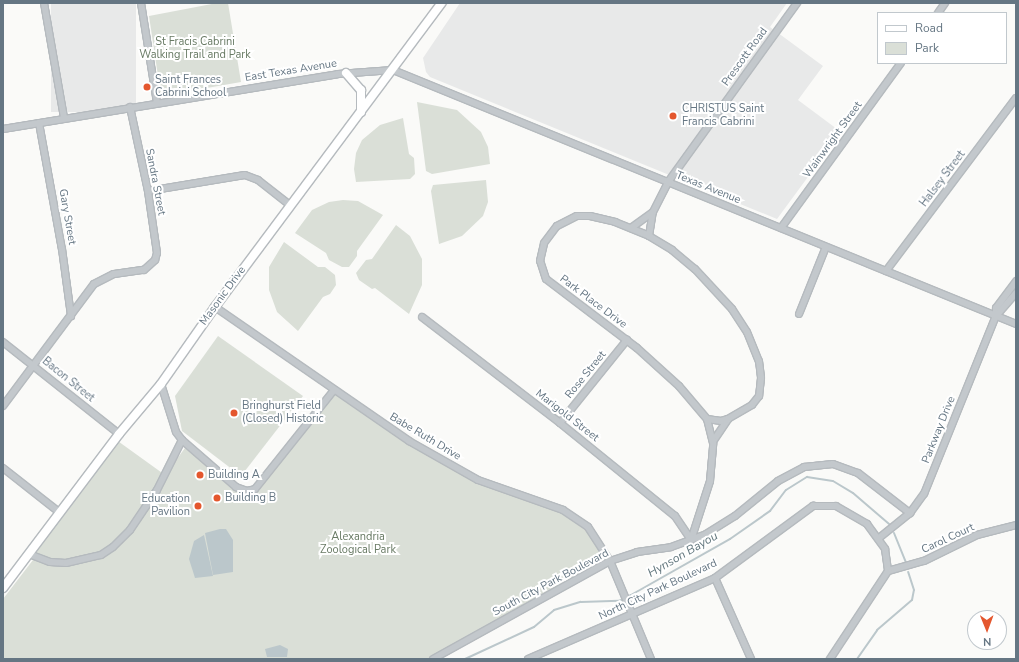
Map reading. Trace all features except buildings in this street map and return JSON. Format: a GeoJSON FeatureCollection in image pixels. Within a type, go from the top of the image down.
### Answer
{"type":"FeatureCollection","features":[{"type":"Feature","properties":{"kind":"main road","name":"Masonic Drive"},"geometry":{"type":"LineString","coordinates":[[3,588],[118,434],[161,384],[215,307],[442,3]]}},
{"type":"Feature","properties":{"kind":"main road"},"geometry":{"type":"LineString","coordinates":[[346,73],[361,90],[361,112]]}},
{"type":"Feature","properties":{"kind":"street"},"geometry":{"type":"LineString","coordinates":[[44,3],[64,118]]}},
{"type":"Feature","properties":{"kind":"street"},"geometry":{"type":"LineString","coordinates":[[141,3],[157,103]]}},
{"type":"Feature","properties":{"kind":"street","name":"Prescott Road"},"geometry":{"type":"LineString","coordinates":[[653,212],[668,182],[797,3]]}},
{"type":"Feature","properties":{"kind":"street"},"geometry":{"type":"LineString","coordinates":[[939,12],[945,3]]}},
{"type":"Feature","properties":{"kind":"street","name":"Wainwright Street"},"geometry":{"type":"LineString","coordinates":[[781,228],[901,64]]}},
{"type":"Feature","properties":{"kind":"street","name":"East Texas Avenue"},"geometry":{"type":"LineString","coordinates":[[3,129],[130,107],[346,73],[393,70]]}},
{"type":"Feature","properties":{"kind":"street","name":"Texas Avenue"},"geometry":{"type":"LineString","coordinates":[[393,70],[1016,324]]}},
{"type":"Feature","properties":{"kind":"street","name":"Halsey Street"},"geometry":{"type":"LineString","coordinates":[[886,271],[1016,98]]}},
{"type":"Feature","properties":{"kind":"street","name":"Sandra Street"},"geometry":{"type":"LineString","coordinates":[[71,316],[94,284],[104,278],[144,270],[155,260],[157,254],[148,191],[130,107]]}},
{"type":"Feature","properties":{"kind":"street","name":"Gary Street"},"geometry":{"type":"LineString","coordinates":[[39,123],[62,249],[71,316]]}},
{"type":"Feature","properties":{"kind":"street"},"geometry":{"type":"LineString","coordinates":[[148,191],[245,175],[258,180],[291,206]]}},
{"type":"Feature","properties":{"kind":"street"},"geometry":{"type":"LineString","coordinates":[[631,228],[653,212]]}},
{"type":"Feature","properties":{"kind":"street"},"geometry":{"type":"LineString","coordinates":[[649,236],[653,212]]}},
{"type":"Feature","properties":{"kind":"street","name":"Park Place Drive"},"geometry":{"type":"LineString","coordinates":[[708,419],[663,371],[627,340],[546,279],[540,261],[547,239],[566,220],[576,216],[590,216],[631,228],[649,236],[672,250],[707,279],[732,309],[755,350],[760,370],[759,396],[752,405],[728,419]]}},
{"type":"Feature","properties":{"kind":"street"},"geometry":{"type":"LineString","coordinates":[[799,314],[826,247]]}},
{"type":"Feature","properties":{"kind":"street","name":"Parkway Drive"},"geometry":{"type":"LineString","coordinates":[[996,316],[996,308],[1016,281]]}},
{"type":"Feature","properties":{"kind":"street","name":"Parkway Drive"},"geometry":{"type":"LineString","coordinates":[[879,538],[910,513],[924,494],[996,316],[1016,293]]}},
{"type":"Feature","properties":{"kind":"street","name":"Babe Ruth Drive"},"geometry":{"type":"LineString","coordinates":[[215,307],[409,441],[478,480],[552,505],[574,516],[588,527],[610,561],[621,591],[651,659]]}},
{"type":"Feature","properties":{"kind":"street"},"geometry":{"type":"LineString","coordinates":[[3,406],[71,316]]}},
{"type":"Feature","properties":{"kind":"street","name":"Marigold Street"},"geometry":{"type":"LineString","coordinates":[[422,317],[560,423],[675,516],[691,540]]}},
{"type":"Feature","properties":{"kind":"street","name":"Rose Street"},"geometry":{"type":"LineString","coordinates":[[560,423],[627,340]]}},
{"type":"Feature","properties":{"kind":"street","name":"Bacon Street"},"geometry":{"type":"LineString","coordinates":[[3,342],[34,365],[118,434]]}},
{"type":"Feature","properties":{"kind":"street"},"geometry":{"type":"LineString","coordinates":[[161,384],[176,432],[182,440],[236,487],[251,490],[334,390]]}},
{"type":"Feature","properties":{"kind":"street"},"geometry":{"type":"LineString","coordinates":[[713,443],[708,419],[721,421],[728,419]]}},
{"type":"Feature","properties":{"kind":"street"},"geometry":{"type":"LineString","coordinates":[[691,540],[710,481],[713,443],[716,433],[728,419]]}},
{"type":"Feature","properties":{"kind":"street"},"geometry":{"type":"LineString","coordinates":[[29,554],[50,562],[66,563],[100,555],[113,546],[130,530],[157,490],[182,440]]}},
{"type":"Feature","properties":{"kind":"street","name":"South City Park Boulevard"},"geometry":{"type":"LineString","coordinates":[[433,659],[610,561],[691,540],[735,516],[794,471],[818,464],[833,464],[858,473],[910,513]]}},
{"type":"Feature","properties":{"kind":"street"},"geometry":{"type":"LineString","coordinates":[[3,468],[60,512]]}},
{"type":"Feature","properties":{"kind":"street","name":"North City Park Boulevard"},"geometry":{"type":"LineString","coordinates":[[528,659],[715,578],[813,506],[842,508],[867,524],[879,538],[888,555],[888,570]]}},
{"type":"Feature","properties":{"kind":"street","name":"Carol Court"},"geometry":{"type":"LineString","coordinates":[[888,570],[924,561],[977,535],[1016,525]]}},
{"type":"Feature","properties":{"kind":"street"},"geometry":{"type":"LineString","coordinates":[[830,659],[888,570]]}},
{"type":"Feature","properties":{"kind":"street"},"geometry":{"type":"LineString","coordinates":[[715,578],[751,659]]}},
{"type":"Feature","properties":{"kind":"street"},"geometry":{"type":"LineString","coordinates":[[545,652],[548,659]]}},
{"type":"Feature","properties":{"kind":"shaded area"},"geometry":{"type":"Polygon","coordinates":[[[51,3],[136,3],[136,112],[51,112],[51,3]]]}},
{"type":"Feature","properties":{"kind":"shaded area","name":"CHRISTUS Saint Francis Cabrini"},"geometry":{"type":"Polygon","coordinates":[[[460,3],[787,3],[770,27],[823,66],[798,100],[841,132],[777,219],[430,77],[426,72],[423,58],[460,3]]]}},
{"type":"Feature","properties":{"kind":"shaded area"},"geometry":{"type":"Polygon","coordinates":[[[226,529],[233,540],[233,572],[213,575],[205,533],[226,529]]]}},
{"type":"Feature","properties":{"kind":"shaded area"},"geometry":{"type":"Polygon","coordinates":[[[204,535],[213,576],[195,578],[189,559],[194,541],[204,535]]]}},
{"type":"Feature","properties":{"kind":"shaded area"},"geometry":{"type":"Polygon","coordinates":[[[280,645],[288,649],[287,657],[267,657],[265,649],[280,645]]]}},
{"type":"Feature","properties":{"kind":"green space","name":"St Fracis Cabrini Walking Trail and Park"},"geometry":{"type":"Polygon","coordinates":[[[217,3],[228,3],[241,82],[161,96],[149,16],[217,3]]]}},
{"type":"Feature","properties":{"kind":"green space"},"geometry":{"type":"Polygon","coordinates":[[[417,102],[457,110],[481,132],[488,147],[490,164],[432,174],[426,171],[417,102]]]}},
{"type":"Feature","properties":{"kind":"green space"},"geometry":{"type":"Polygon","coordinates":[[[403,118],[409,154],[414,158],[415,174],[410,179],[356,182],[354,169],[356,153],[362,140],[380,125],[403,118]]]}},
{"type":"Feature","properties":{"kind":"green space"},"geometry":{"type":"Polygon","coordinates":[[[486,180],[488,202],[483,216],[462,236],[439,244],[431,191],[433,185],[486,180]]]}},
{"type":"Feature","properties":{"kind":"green space"},"geometry":{"type":"Polygon","coordinates":[[[343,200],[358,201],[383,215],[357,251],[357,256],[349,267],[342,267],[329,260],[326,253],[295,233],[312,210],[329,202],[343,200]]]}},
{"type":"Feature","properties":{"kind":"green space"},"geometry":{"type":"Polygon","coordinates":[[[396,225],[410,236],[422,259],[422,285],[409,314],[375,288],[372,289],[359,280],[356,273],[366,260],[372,259],[396,225]]]}},
{"type":"Feature","properties":{"kind":"green space"},"geometry":{"type":"Polygon","coordinates":[[[284,242],[318,267],[325,267],[335,275],[336,285],[330,294],[323,297],[298,331],[277,312],[269,290],[269,267],[284,242]]]}},
{"type":"Feature","properties":{"kind":"green space","name":"Bringhurst Field (Closed) Historic"},"geometry":{"type":"Polygon","coordinates":[[[218,336],[303,396],[241,476],[182,431],[175,396],[218,336]]]}},
{"type":"Feature","properties":{"kind":"green space","name":"Alexandria Zoological Park"},"geometry":{"type":"Polygon","coordinates":[[[334,391],[477,480],[550,505],[588,527],[608,564],[432,659],[3,659],[3,599],[33,560],[29,558],[115,439],[165,475],[185,448],[237,487],[251,491],[334,391]]]}},
{"type":"Feature","properties":{"kind":"waterway","name":"Hynson Bayou"},"geometry":{"type":"LineString","coordinates":[[465,659],[534,627],[554,610],[581,602],[619,601],[631,595],[730,539],[770,511],[786,490],[807,477],[833,481],[853,493],[889,524]]}},
{"type":"Feature","properties":{"kind":"waterway","name":"Hynson Bayou"},"geometry":{"type":"LineString","coordinates":[[894,533],[906,562]]}},
{"type":"Feature","properties":{"kind":"waterway","name":"Hynson Bayou"},"geometry":{"type":"LineString","coordinates":[[857,659],[877,630],[912,600],[914,590],[908,572]]}},
{"type":"Feature","properties":{"kind":"place","name":"Saint Frances Cabrini School"},"geometry":{"type":"Point","coordinates":[147,87]}},
{"type":"Feature","properties":{"kind":"place","name":"CHRISTUS Saint Francis Cabrini"},"geometry":{"type":"Point","coordinates":[673,116]}},
{"type":"Feature","properties":{"kind":"place","name":"Bringhurst Field (Closed) Historic"},"geometry":{"type":"Point","coordinates":[234,413]}},
{"type":"Feature","properties":{"kind":"place","name":"Building A"},"geometry":{"type":"Point","coordinates":[200,475]}},
{"type":"Feature","properties":{"kind":"place","name":"Building B"},"geometry":{"type":"Point","coordinates":[217,498]}},
{"type":"Feature","properties":{"kind":"place","name":"Education Pavilion"},"geometry":{"type":"Point","coordinates":[198,506]}}]}
